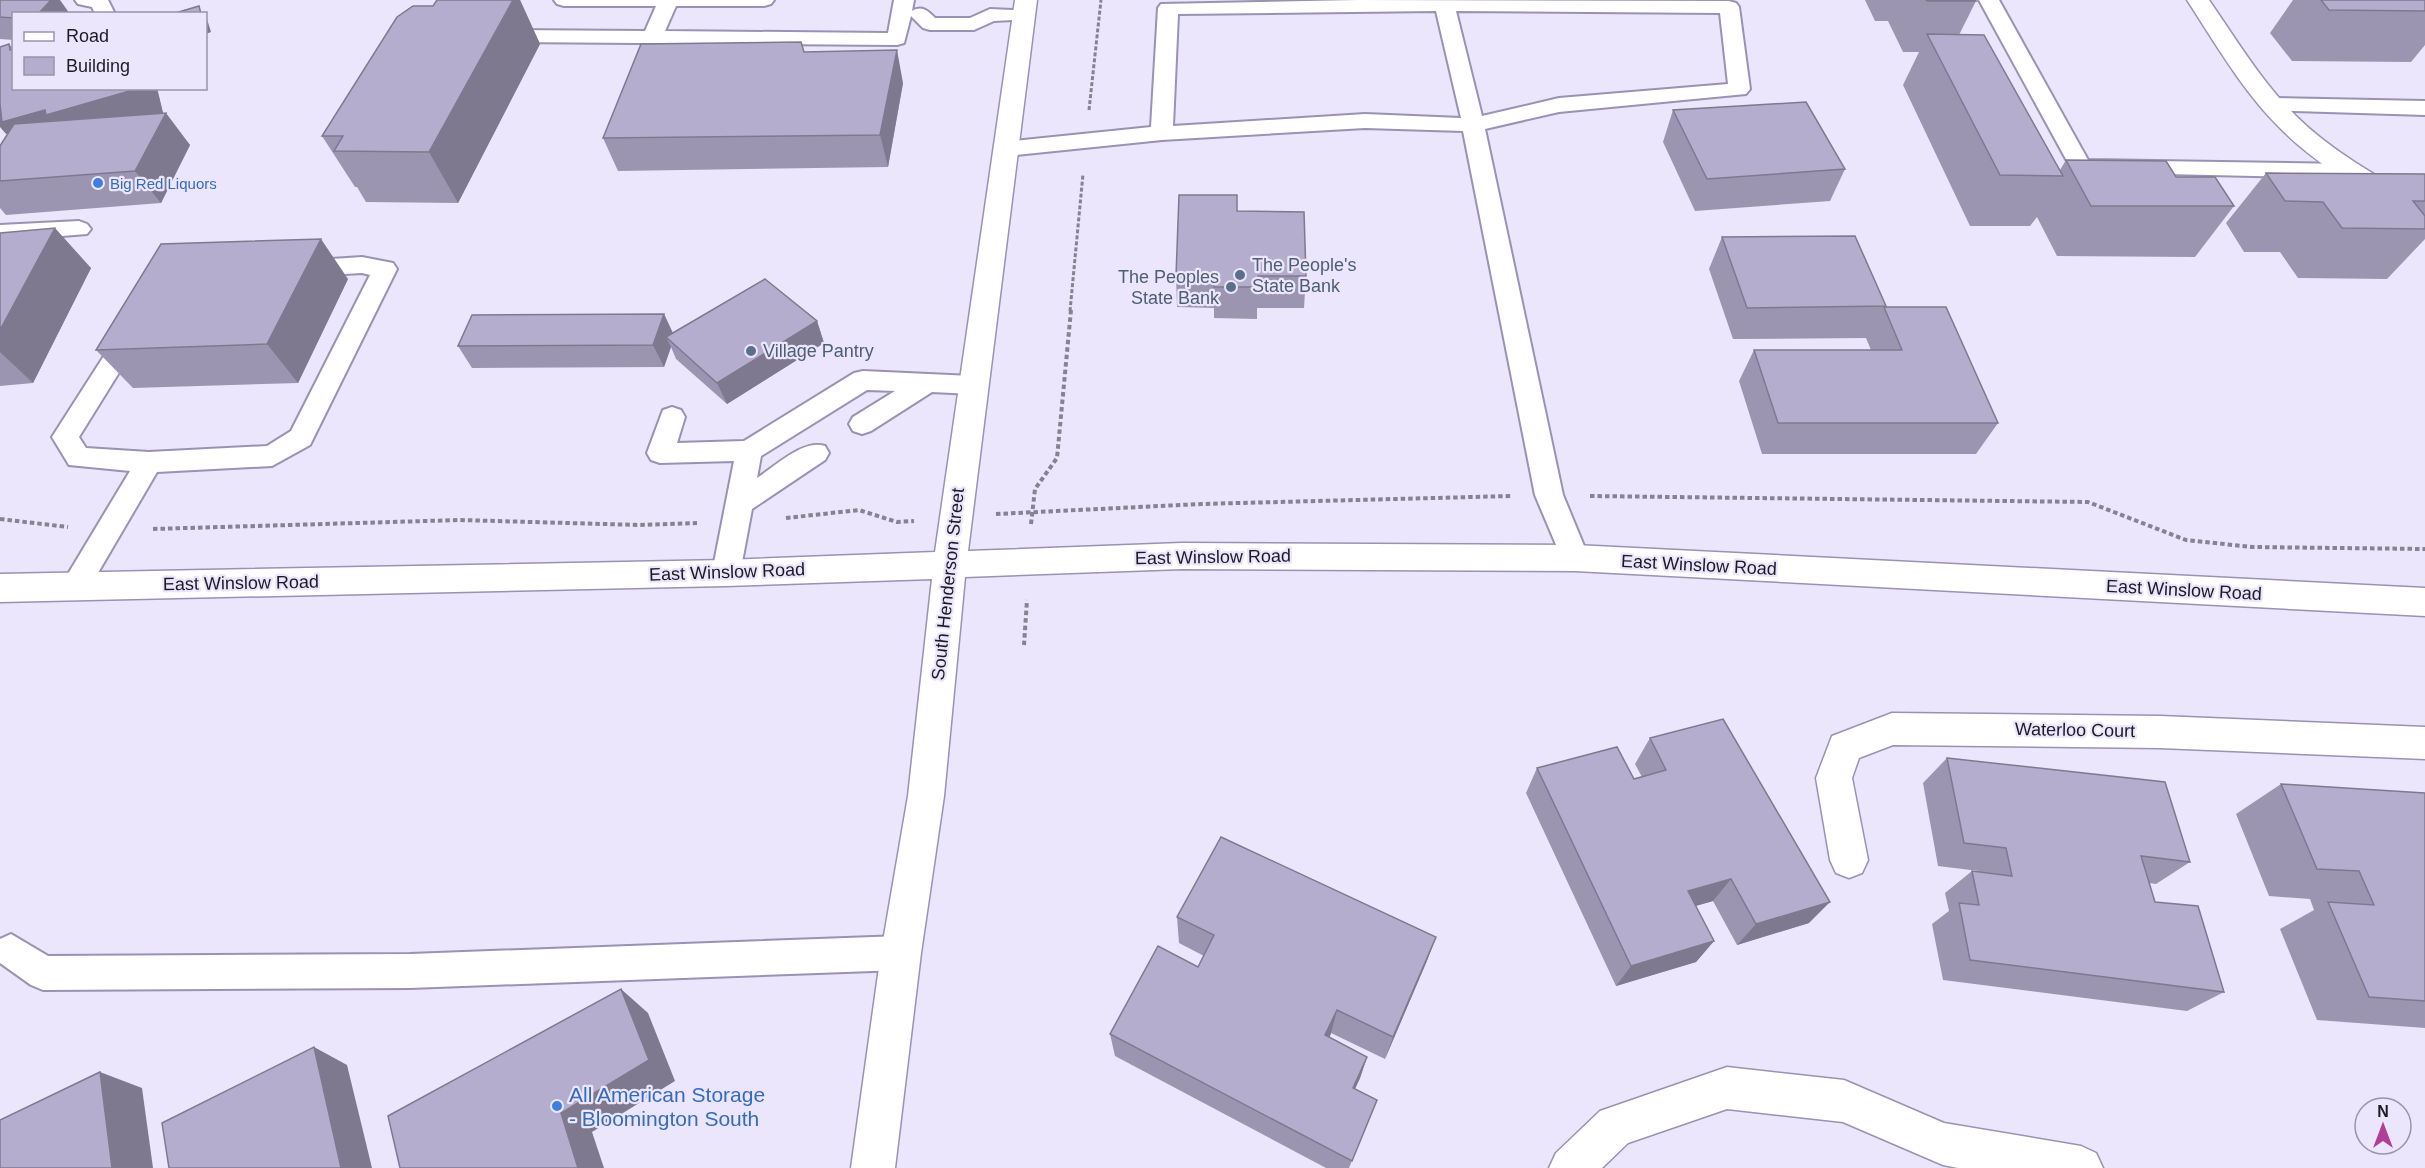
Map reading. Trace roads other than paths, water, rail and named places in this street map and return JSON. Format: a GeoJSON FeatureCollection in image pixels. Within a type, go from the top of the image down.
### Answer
{"type":"FeatureCollection","features":[{"type":"Feature","properties":{"kind":"street"},"geometry":{"type":"LineString","coordinates":[[2198,0],[2272,105],[2303,136],[2350,171],[2425,215]]}},
{"type":"Feature","properties":{"kind":"street","name":"South Henderson Street"},"geometry":{"type":"LineString","coordinates":[[873,1168],[901,953],[926,796],[972,385],[1025,8]]}},
{"type":"Feature","properties":{"kind":"street","name":"East Winslow Road"},"geometry":{"type":"LineString","coordinates":[[0,588],[726,573],[1193,556],[1575,558],[2425,602]]}},
{"type":"Feature","properties":{"kind":"street","name":"Waterloo Court"},"geometry":{"type":"LineString","coordinates":[[1849,860],[1834,778],[1845,747],[1892,729],[2160,732],[2425,743]]}},
{"type":"Feature","properties":{"kind":"street"},"geometry":{"type":"LineString","coordinates":[[1570,1168],[1616,1126],[1727,1088],[1844,1101],[1943,1144],[2081,1168]]}},
{"type":"Feature","properties":{"kind":"lane"},"geometry":{"type":"LineString","coordinates":[[85,0],[100,2],[104,12]]}},
{"type":"Feature","properties":{"kind":"lane"},"geometry":{"type":"LineString","coordinates":[[564,0],[764,0]]}},
{"type":"Feature","properties":{"kind":"lane"},"geometry":{"type":"LineString","coordinates":[[1989,0],[2081,167],[2350,171]]}},
{"type":"Feature","properties":{"kind":"lane"},"geometry":{"type":"LineString","coordinates":[[652,36],[668,1]]}},
{"type":"Feature","properties":{"kind":"lane"},"geometry":{"type":"LineString","coordinates":[[1445,5],[1473,125],[1549,495],[1575,558]]}},
{"type":"Feature","properties":{"kind":"lane"},"geometry":{"type":"LineString","coordinates":[[1005,149],[1162,133],[1365,121],[1473,125],[1559,105],[1739,88],[1729,7],[1445,5],[1168,8],[1162,133]]}},
{"type":"Feature","properties":{"kind":"lane"},"geometry":{"type":"LineString","coordinates":[[482,36],[897,39],[909,9],[930,24],[974,24],[990,15],[1025,8]]}},
{"type":"Feature","properties":{"kind":"lane"},"geometry":{"type":"LineString","coordinates":[[705,37],[708,61]]}},
{"type":"Feature","properties":{"kind":"lane"},"geometry":{"type":"LineString","coordinates":[[814,60],[840,39]]}},
{"type":"Feature","properties":{"kind":"lane"},"geometry":{"type":"LineString","coordinates":[[2272,105],[2425,108]]}},
{"type":"Feature","properties":{"kind":"lane"},"geometry":{"type":"LineString","coordinates":[[0,233],[79,229]]}},
{"type":"Feature","properties":{"kind":"lane"},"geometry":{"type":"LineString","coordinates":[[362,265],[385,269],[302,438],[272,456],[149,462],[78,458],[65,437],[167,276],[362,265]]}},
{"type":"Feature","properties":{"kind":"lane"},"geometry":{"type":"LineString","coordinates":[[672,417],[660,453],[749,451],[863,380],[924,385],[972,385]]}},
{"type":"Feature","properties":{"kind":"lane"},"geometry":{"type":"LineString","coordinates":[[862,424],[924,385]]}},
{"type":"Feature","properties":{"kind":"lane"},"geometry":{"type":"LineString","coordinates":[[726,573],[749,451]]}},
{"type":"Feature","properties":{"kind":"lane"},"geometry":{"type":"LineString","coordinates":[[739,512],[816,453]]}},
{"type":"Feature","properties":{"kind":"lane"},"geometry":{"type":"LineString","coordinates":[[75,587],[149,462]]}},
{"type":"Feature","properties":{"kind":"lane"},"geometry":{"type":"LineString","coordinates":[[11,951],[43,973],[410,971],[901,953]]}},
{"type":"Feature","properties":{"kind":"place","name":"Big Red Liquors"},"geometry":{"type":"Point","coordinates":[98,183]}},
{"type":"Feature","properties":{"kind":"place","name":"The People's State Bank"},"geometry":{"type":"Point","coordinates":[1240,275]}},
{"type":"Feature","properties":{"kind":"place","name":"The Peoples State Bank"},"geometry":{"type":"Point","coordinates":[1231,287]}},
{"type":"Feature","properties":{"kind":"place","name":"Village Pantry"},"geometry":{"type":"Point","coordinates":[751,351]}},
{"type":"Feature","properties":{"kind":"place","name":"All American Storage - Bloomington South"},"geometry":{"type":"Point","coordinates":[557,1106]}}]}
